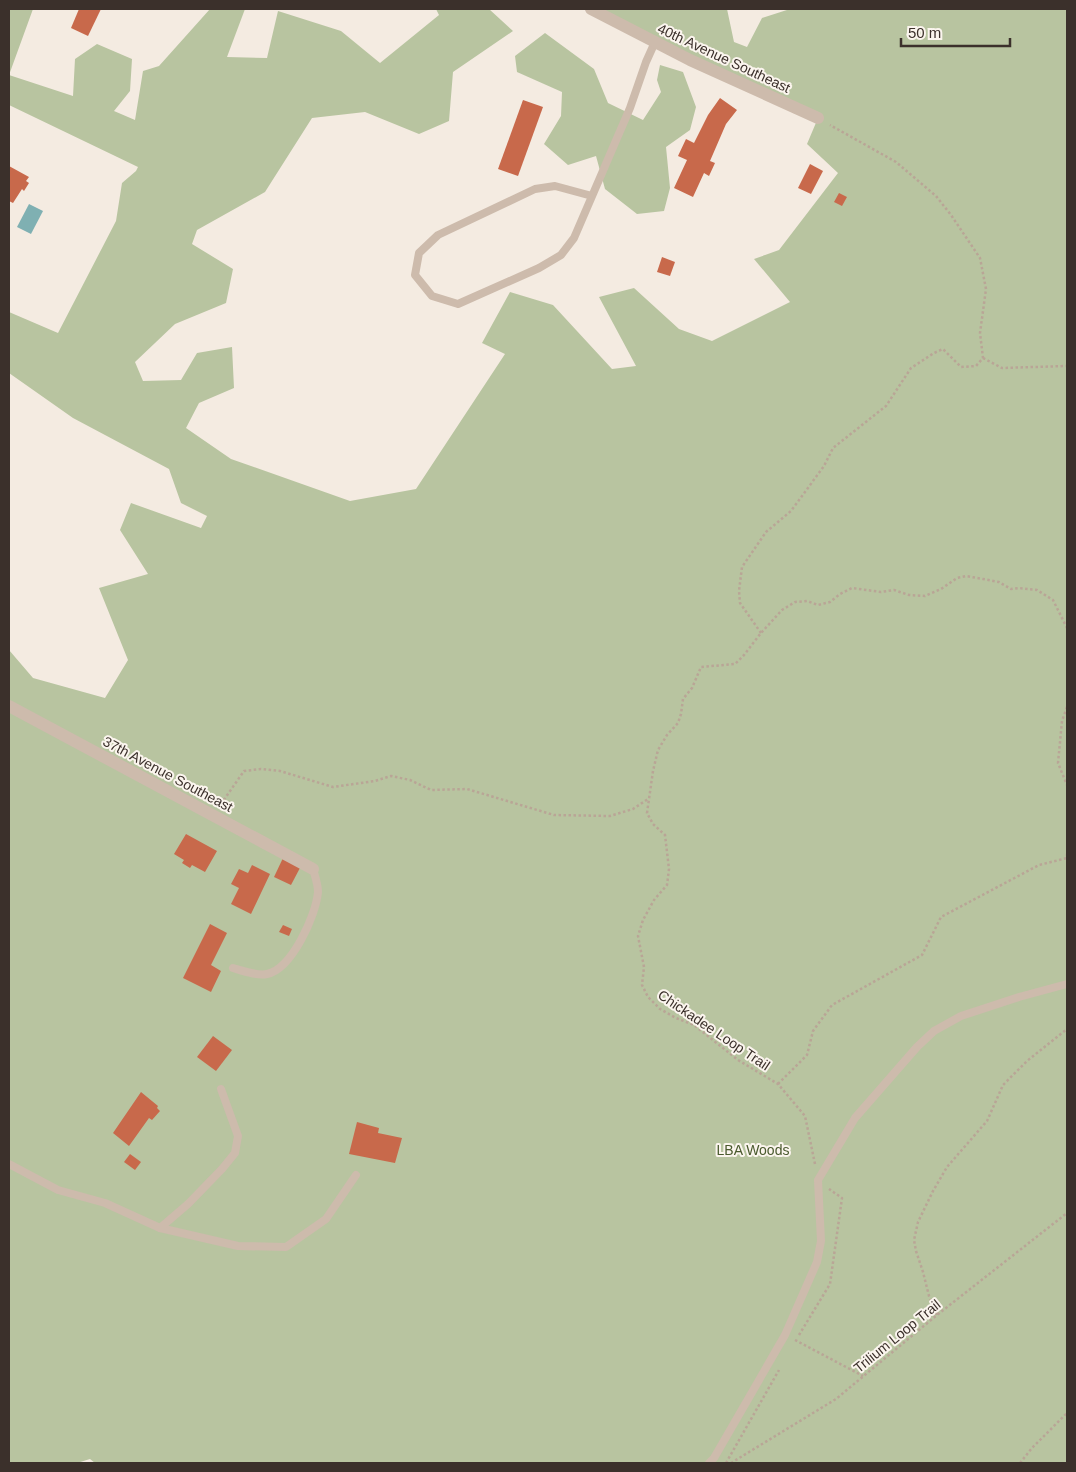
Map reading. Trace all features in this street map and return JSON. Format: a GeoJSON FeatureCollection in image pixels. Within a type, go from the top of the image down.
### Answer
{"type":"FeatureCollection","features":[{"type":"Feature","properties":{"kind":"street","name":"40th Avenue Southeast"},"geometry":{"type":"LineString","coordinates":[[591,9],[690,60],[818,118]]}},
{"type":"Feature","properties":{"kind":"street","name":"37th Avenue Southeast"},"geometry":{"type":"LineString","coordinates":[[9,706],[314,869]]}},
{"type":"Feature","properties":{"kind":"lane"},"geometry":{"type":"LineString","coordinates":[[592,196],[555,186],[535,189],[438,235],[419,253],[415,275],[432,296],[458,304],[539,268],[561,255],[574,238],[630,108],[655,42]]}},
{"type":"Feature","properties":{"kind":"lane"},"geometry":{"type":"LineString","coordinates":[[233,968],[264,975],[273,972],[292,956],[316,902],[318,890],[314,869]]}},
{"type":"Feature","properties":{"kind":"lane"},"geometry":{"type":"LineString","coordinates":[[709,1463],[784,1335],[817,1262],[821,1241],[818,1180],[855,1118],[917,1047],[934,1031],[961,1016],[1067,984]]}},
{"type":"Feature","properties":{"kind":"lane"},"geometry":{"type":"LineString","coordinates":[[160,1228],[188,1204],[235,1153],[238,1136],[221,1089]]}},
{"type":"Feature","properties":{"kind":"lane"},"geometry":{"type":"LineString","coordinates":[[9,1164],[58,1190],[105,1204],[160,1228],[238,1246],[286,1247],[326,1219],[356,1174]]}},
{"type":"Feature","properties":{"kind":"path"},"geometry":{"type":"LineString","coordinates":[[761,633],[740,603],[739,591],[742,567],[766,532],[791,511],[824,466],[833,448],[886,406],[911,368],[934,353],[944,349],[961,367],[976,366],[983,358],[980,333],[986,289],[980,258],[951,215],[936,196],[896,162],[818,118]]}},
{"type":"Feature","properties":{"kind":"path"},"geometry":{"type":"LineString","coordinates":[[983,358],[1002,368],[1067,366]]}},
{"type":"Feature","properties":{"kind":"path","name":"Chickadee Loop Trail"},"geometry":{"type":"LineString","coordinates":[[1067,628],[1053,600],[1037,590],[1011,589],[999,582],[966,576],[957,578],[941,589],[925,596],[909,595],[894,590],[881,592],[852,588],[830,602],[818,605],[807,601],[795,602],[782,610],[735,664],[701,667],[692,688],[683,699],[682,714],[678,723],[667,735],[658,750],[648,799],[646,813],[653,824],[665,835],[669,869],[667,885],[654,900],[643,920],[638,936],[644,967],[642,985],[648,997],[660,1009],[694,1026],[738,1060],[778,1084],[807,1055],[813,1031],[832,1005],[922,955],[941,918],[1039,865],[1067,858],[1067,852]]}},
{"type":"Feature","properties":{"kind":"path"},"geometry":{"type":"LineString","coordinates":[[1067,707],[1062,721],[1058,763],[1067,784]]}},
{"type":"Feature","properties":{"kind":"path"},"geometry":{"type":"LineString","coordinates":[[214,815],[244,771],[261,769],[300,776],[333,786],[375,782],[391,776],[410,780],[430,790],[467,789],[554,815],[610,816],[633,809],[648,799]]}},
{"type":"Feature","properties":{"kind":"path"},"geometry":{"type":"LineString","coordinates":[[937,1316],[916,1251],[914,1240],[918,1222],[932,1191],[947,1167],[987,1121],[1003,1085],[1027,1061],[1067,1028]]}},
{"type":"Feature","properties":{"kind":"path","name":"Trilium Loop Trail"},"geometry":{"type":"LineString","coordinates":[[731,1463],[836,1399],[1067,1212]]}},
{"type":"Feature","properties":{"kind":"path"},"geometry":{"type":"LineString","coordinates":[[784,1335],[864,1376]]}},
{"type":"Feature","properties":{"kind":"path"},"geometry":{"type":"LineString","coordinates":[[1020,1463],[1032,1448],[1067,1413]]}},
{"type":"Feature","properties":{"kind":"green space"},"geometry":{"type":"Polygon","coordinates":[[[9,9],[33,9],[9,75],[9,9]]]}},
{"type":"Feature","properties":{"kind":"green space","name":"LBA Woods"},"geometry":{"type":"Polygon","coordinates":[[[210,9],[245,9],[227,57],[267,58],[278,11],[341,31],[380,63],[439,15],[436,9],[489,9],[513,31],[453,72],[449,121],[419,134],[365,112],[312,118],[265,192],[197,230],[192,244],[233,269],[226,303],[175,324],[135,362],[143,381],[181,380],[197,353],[232,347],[234,388],[199,403],[186,428],[231,459],[350,501],[416,489],[505,354],[482,343],[510,292],[553,305],[612,369],[636,366],[599,297],[634,288],[679,329],[712,341],[790,302],[754,259],[779,250],[838,173],[807,144],[818,118],[591,9],[727,9],[734,42],[747,47],[762,18],[790,9],[1067,9],[1067,1463],[95,1463],[90,1459],[77,1463],[9,1463],[9,650],[33,678],[105,698],[128,660],[99,588],[148,574],[120,530],[131,503],[201,528],[207,516],[181,503],[169,469],[73,418],[9,373],[9,312],[58,333],[116,221],[122,183],[138,167],[9,105],[9,75],[73,96],[75,59],[97,44],[132,59],[130,91],[114,111],[135,120],[143,71],[159,66],[210,9]]]}},
{"type":"Feature","properties":{"kind":"green space"},"geometry":{"type":"Polygon","coordinates":[[[545,33],[594,69],[608,103],[643,120],[661,92],[657,80],[660,65],[683,72],[696,107],[690,130],[666,147],[670,188],[664,211],[637,214],[605,189],[596,156],[568,165],[544,144],[561,116],[562,92],[517,72],[515,56],[545,33]]]}},
{"type":"Feature","properties":{"kind":"water"},"geometry":{"type":"Polygon","coordinates":[[[29,204],[43,211],[31,234],[17,227],[29,204]]]}},
{"type":"Feature","properties":{"kind":"building"},"geometry":{"type":"Polygon","coordinates":[[[79,9],[101,9],[88,36],[71,28],[79,9]]]}},
{"type":"Feature","properties":{"kind":"building"},"geometry":{"type":"Polygon","coordinates":[[[720,98],[737,110],[726,124],[710,161],[715,163],[709,176],[704,173],[693,197],[674,188],[687,160],[678,156],[686,139],[694,143],[708,115],[720,98]]]}},
{"type":"Feature","properties":{"kind":"building"},"geometry":{"type":"Polygon","coordinates":[[[523,100],[543,107],[518,176],[498,169],[523,100]]]}},
{"type":"Feature","properties":{"kind":"building"},"geometry":{"type":"Polygon","coordinates":[[[810,164],[823,171],[811,194],[798,188],[810,164]]]}},
{"type":"Feature","properties":{"kind":"building"},"geometry":{"type":"Polygon","coordinates":[[[9,166],[29,177],[26,181],[29,183],[24,191],[22,189],[13,203],[9,201],[9,166]]]}},
{"type":"Feature","properties":{"kind":"building"},"geometry":{"type":"Polygon","coordinates":[[[839,193],[847,197],[842,206],[834,202],[839,193]]]}},
{"type":"Feature","properties":{"kind":"building"},"geometry":{"type":"Polygon","coordinates":[[[662,257],[675,262],[670,276],[657,272],[662,257]]]}},
{"type":"Feature","properties":{"kind":"building"},"geometry":{"type":"Polygon","coordinates":[[[186,834],[217,851],[205,872],[192,865],[190,868],[182,863],[184,860],[174,854],[186,834]]]}},
{"type":"Feature","properties":{"kind":"building"},"geometry":{"type":"Polygon","coordinates":[[[283,858],[301,866],[291,885],[274,877],[283,858]]]}},
{"type":"Feature","properties":{"kind":"building"},"geometry":{"type":"Polygon","coordinates":[[[252,865],[270,874],[251,914],[231,904],[239,888],[231,884],[239,869],[248,873],[252,865]]]}},
{"type":"Feature","properties":{"kind":"building"},"geometry":{"type":"Polygon","coordinates":[[[210,924],[227,933],[211,965],[221,971],[211,992],[183,978],[210,924]]]}},
{"type":"Feature","properties":{"kind":"building"},"geometry":{"type":"Polygon","coordinates":[[[283,925],[292,929],[289,936],[279,932],[283,925]]]}},
{"type":"Feature","properties":{"kind":"building"},"geometry":{"type":"Polygon","coordinates":[[[213,1036],[232,1050],[216,1071],[197,1057],[213,1036]]]}},
{"type":"Feature","properties":{"kind":"building"},"geometry":{"type":"Polygon","coordinates":[[[141,1092],[158,1106],[157,1108],[160,1111],[152,1120],[149,1118],[129,1146],[113,1133],[141,1092]]]}},
{"type":"Feature","properties":{"kind":"building"},"geometry":{"type":"Polygon","coordinates":[[[357,1122],[379,1128],[378,1133],[402,1138],[395,1163],[349,1154],[357,1122]]]}},
{"type":"Feature","properties":{"kind":"building"},"geometry":{"type":"Polygon","coordinates":[[[130,1154],[141,1162],[135,1170],[124,1162],[130,1154]]]}}]}
